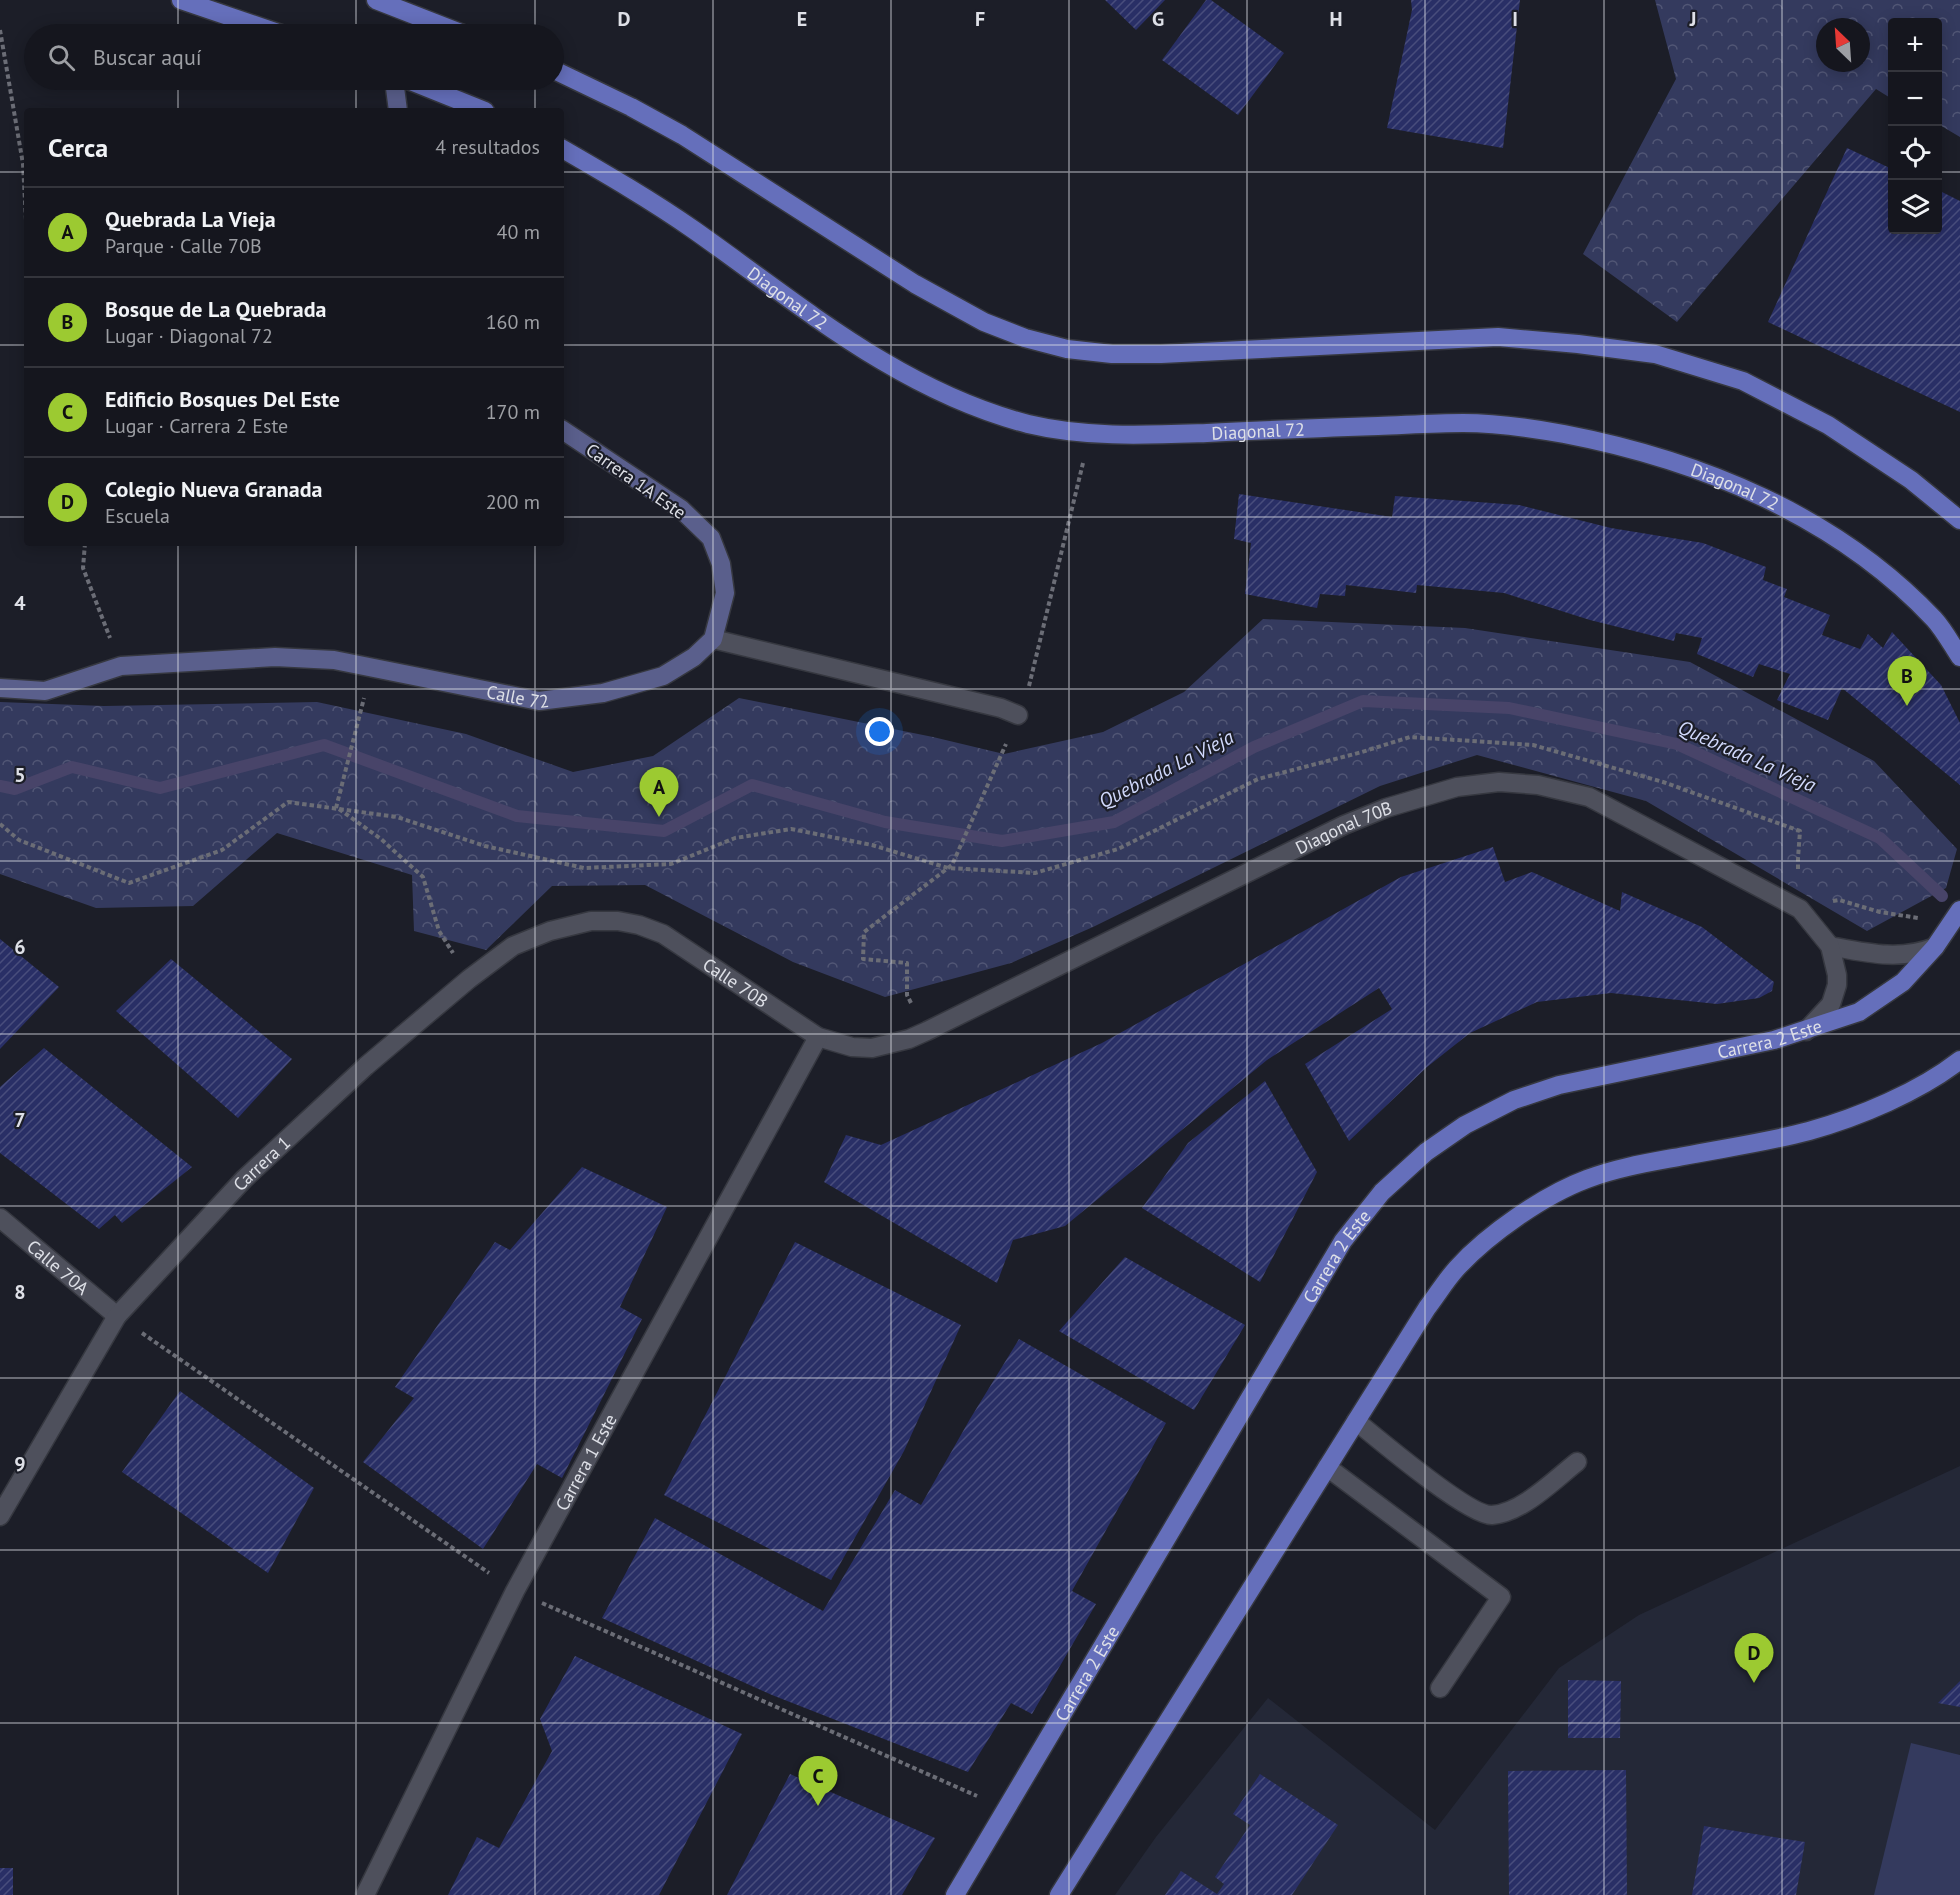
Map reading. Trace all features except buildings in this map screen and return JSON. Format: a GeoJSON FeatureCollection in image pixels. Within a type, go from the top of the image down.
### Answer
{"type":"FeatureCollection","features":[{"type":"Feature","properties":{"kind":"main road"},"geometry":{"type":"LineString","coordinates":[[181,0],[251,24]]}},
{"type":"Feature","properties":{"kind":"main road"},"geometry":{"type":"LineString","coordinates":[[376,0],[438,24]]}},
{"type":"Feature","properties":{"kind":"main road"},"geometry":{"type":"LineString","coordinates":[[564,75],[682,135],[915,284],[984,321],[1025,338],[1067,349],[1112,354],[1161,354],[1498,337],[1655,354],[1743,381],[1828,425],[1911,480],[1960,520]]}},
{"type":"Feature","properties":{"kind":"main road"},"geometry":{"type":"LineString","coordinates":[[433,90],[478,108]]}},
{"type":"Feature","properties":{"kind":"main road","name":"Diagonal 72"},"geometry":{"type":"LineString","coordinates":[[564,150],[622,183],[689,226],[860,350],[921,384],[970,405],[1029,424],[1091,433],[1167,434],[1465,423],[1525,427],[1652,454],[1720,478],[1785,507],[1844,543],[1894,580],[1937,621],[1960,657]]}},
{"type":"Feature","properties":{"kind":"main road","name":"Carrera 2 Este"},"geometry":{"type":"LineString","coordinates":[[955,1895],[1343,1241],[1382,1192],[1426,1152],[1465,1125],[1514,1100],[1559,1085],[1774,1040],[1859,1012],[1903,982],[1935,947],[1960,910]]}},
{"type":"Feature","properties":{"kind":"main road"},"geometry":{"type":"LineString","coordinates":[[1059,1895],[1427,1308],[1456,1268],[1487,1239],[1555,1194],[1597,1176],[1630,1167],[1807,1131],[1853,1116],[1902,1094],[1937,1076],[1960,1060]]}},
{"type":"Feature","properties":{"kind":"street"},"geometry":{"type":"LineString","coordinates":[[395,90],[398,108]]}},
{"type":"Feature","properties":{"kind":"street","name":"Carrera 1A Este"},"geometry":{"type":"LineString","coordinates":[[564,431],[681,509],[711,538],[721,564],[724,593],[713,639]]}},
{"type":"Feature","properties":{"kind":"street"},"geometry":{"type":"LineString","coordinates":[[713,639],[1001,708],[1018,715]]}},
{"type":"Feature","properties":{"kind":"street","name":"Calle 72"},"geometry":{"type":"LineString","coordinates":[[0,688],[45,691],[121,666],[275,657],[334,660],[540,701],[603,693],[663,676],[694,657],[713,639]]}},
{"type":"Feature","properties":{"kind":"street","name":"Diagonal 70B"},"geometry":{"type":"LineString","coordinates":[[852,1047],[872,1048],[891,1045],[927,1031],[1344,825],[1386,808],[1457,787],[1499,782],[1528,784],[1588,797],[1800,909],[1830,946],[1837,985],[1831,1004],[1806,1031]]}},
{"type":"Feature","properties":{"kind":"street","name":"Carrera 1"},"geometry":{"type":"LineString","coordinates":[[0,1516],[117,1316],[261,1163],[366,1066],[469,979],[513,946],[550,931],[591,921],[618,921]]}},
{"type":"Feature","properties":{"kind":"street","name":"Calle 70B"},"geometry":{"type":"LineString","coordinates":[[618,921],[639,924],[663,934],[818,1037],[852,1047]]}},
{"type":"Feature","properties":{"kind":"street"},"geometry":{"type":"LineString","coordinates":[[1830,946],[1896,956],[1911,955],[1935,947]]}},
{"type":"Feature","properties":{"kind":"street","name":"Carrera 1 Este"},"geometry":{"type":"LineString","coordinates":[[365,1895],[515,1591],[818,1037]]}},
{"type":"Feature","properties":{"kind":"street","name":"Calle 70A"},"geometry":{"type":"LineString","coordinates":[[0,1218],[117,1316]]}},
{"type":"Feature","properties":{"kind":"street"},"geometry":{"type":"LineString","coordinates":[[1356,1421],[1464,1505],[1491,1515],[1520,1507],[1577,1462]]}},
{"type":"Feature","properties":{"kind":"street"},"geometry":{"type":"LineString","coordinates":[[1327,1467],[1500,1597],[1440,1688]]}},
{"type":"Feature","properties":{"kind":"path"},"geometry":{"type":"LineString","coordinates":[[0,30],[23,164],[24,183]]}},
{"type":"Feature","properties":{"kind":"path"},"geometry":{"type":"LineString","coordinates":[[1001,708],[1005,691],[1026,695],[1085,456]]}},
{"type":"Feature","properties":{"kind":"path"},"geometry":{"type":"LineString","coordinates":[[85,546],[83,568],[121,666]]}},
{"type":"Feature","properties":{"kind":"path"},"geometry":{"type":"LineString","coordinates":[[336,808],[372,669]]}},
{"type":"Feature","properties":{"kind":"path"},"geometry":{"type":"LineString","coordinates":[[927,1031],[907,996],[907,963],[863,959],[864,932],[952,865],[1018,715]]}},
{"type":"Feature","properties":{"kind":"path"},"geometry":{"type":"LineString","coordinates":[[0,824],[19,840],[129,883],[222,850],[288,802],[397,817],[485,846],[584,868],[671,864],[735,838],[791,830],[872,845],[948,868],[1035,873],[1118,849],[1258,779],[1410,737],[1533,745],[1695,793],[1800,831],[1799,877]]}},
{"type":"Feature","properties":{"kind":"path"},"geometry":{"type":"LineString","coordinates":[[336,808],[381,839],[423,877],[439,931],[469,979]]}},
{"type":"Feature","properties":{"kind":"path"},"geometry":{"type":"LineString","coordinates":[[1800,909],[1839,900],[1880,912],[1909,915],[1927,921]]}},
{"type":"Feature","properties":{"kind":"shaded area"},"geometry":{"type":"Polygon","coordinates":[[[1960,1466],[1960,1895],[1115,1895],[1156,1837],[1268,1698],[1435,1830],[1559,1668],[1639,1615],[1960,1466]]]}},
{"type":"Feature","properties":{"kind":"green space"},"geometry":{"type":"Polygon","coordinates":[[[1655,0],[1960,0],[1960,137],[1942,126],[1942,18],[1888,18],[1888,96],[1876,89],[1677,322],[1583,254],[1676,79],[1655,0]]]}},
{"type":"Feature","properties":{"kind":"green space","name":"Quebrada La Vieja"},"geometry":{"type":"Polygon","coordinates":[[[1263,619],[1465,628],[1690,662],[1874,761],[1957,849],[1946,888],[1867,931],[1646,801],[1477,755],[1380,786],[1093,927],[1011,963],[885,997],[793,962],[645,885],[552,886],[486,950],[414,931],[412,875],[277,833],[193,906],[96,908],[0,874],[0,702],[104,706],[317,702],[466,734],[573,772],[653,756],[739,698],[933,737],[1004,754],[1103,732],[1184,692],[1263,619]]]}},
{"type":"Feature","properties":{"kind":"green space"},"geometry":{"type":"Polygon","coordinates":[[[1911,1743],[1960,1755],[1960,1895],[1874,1895],[1911,1743]]]}},
{"type":"Feature","properties":{"kind":"waterway","name":"Quebrada La Vieja"},"geometry":{"type":"LineString","coordinates":[[0,786],[15,789],[72,767],[160,788],[324,745],[517,816],[664,831],[752,785],[885,822],[1002,841],[1114,822],[1254,747],[1363,701],[1509,708],[1677,744],[1880,838],[1942,896]]}},
{"type":"Feature","properties":{"kind":"place","name":"Bosque de La Quebrada"},"geometry":{"type":"Point","coordinates":[1907,706]}},
{"type":"Feature","properties":{"kind":"place","name":"Quebrada La Vieja"},"geometry":{"type":"Point","coordinates":[659,817]}},
{"type":"Feature","properties":{"kind":"place","name":"Colegio Nueva Granada"},"geometry":{"type":"Point","coordinates":[1754,1683]}},
{"type":"Feature","properties":{"kind":"place","name":"Edificio Bosques Del Este"},"geometry":{"type":"Point","coordinates":[818,1806]}}]}
